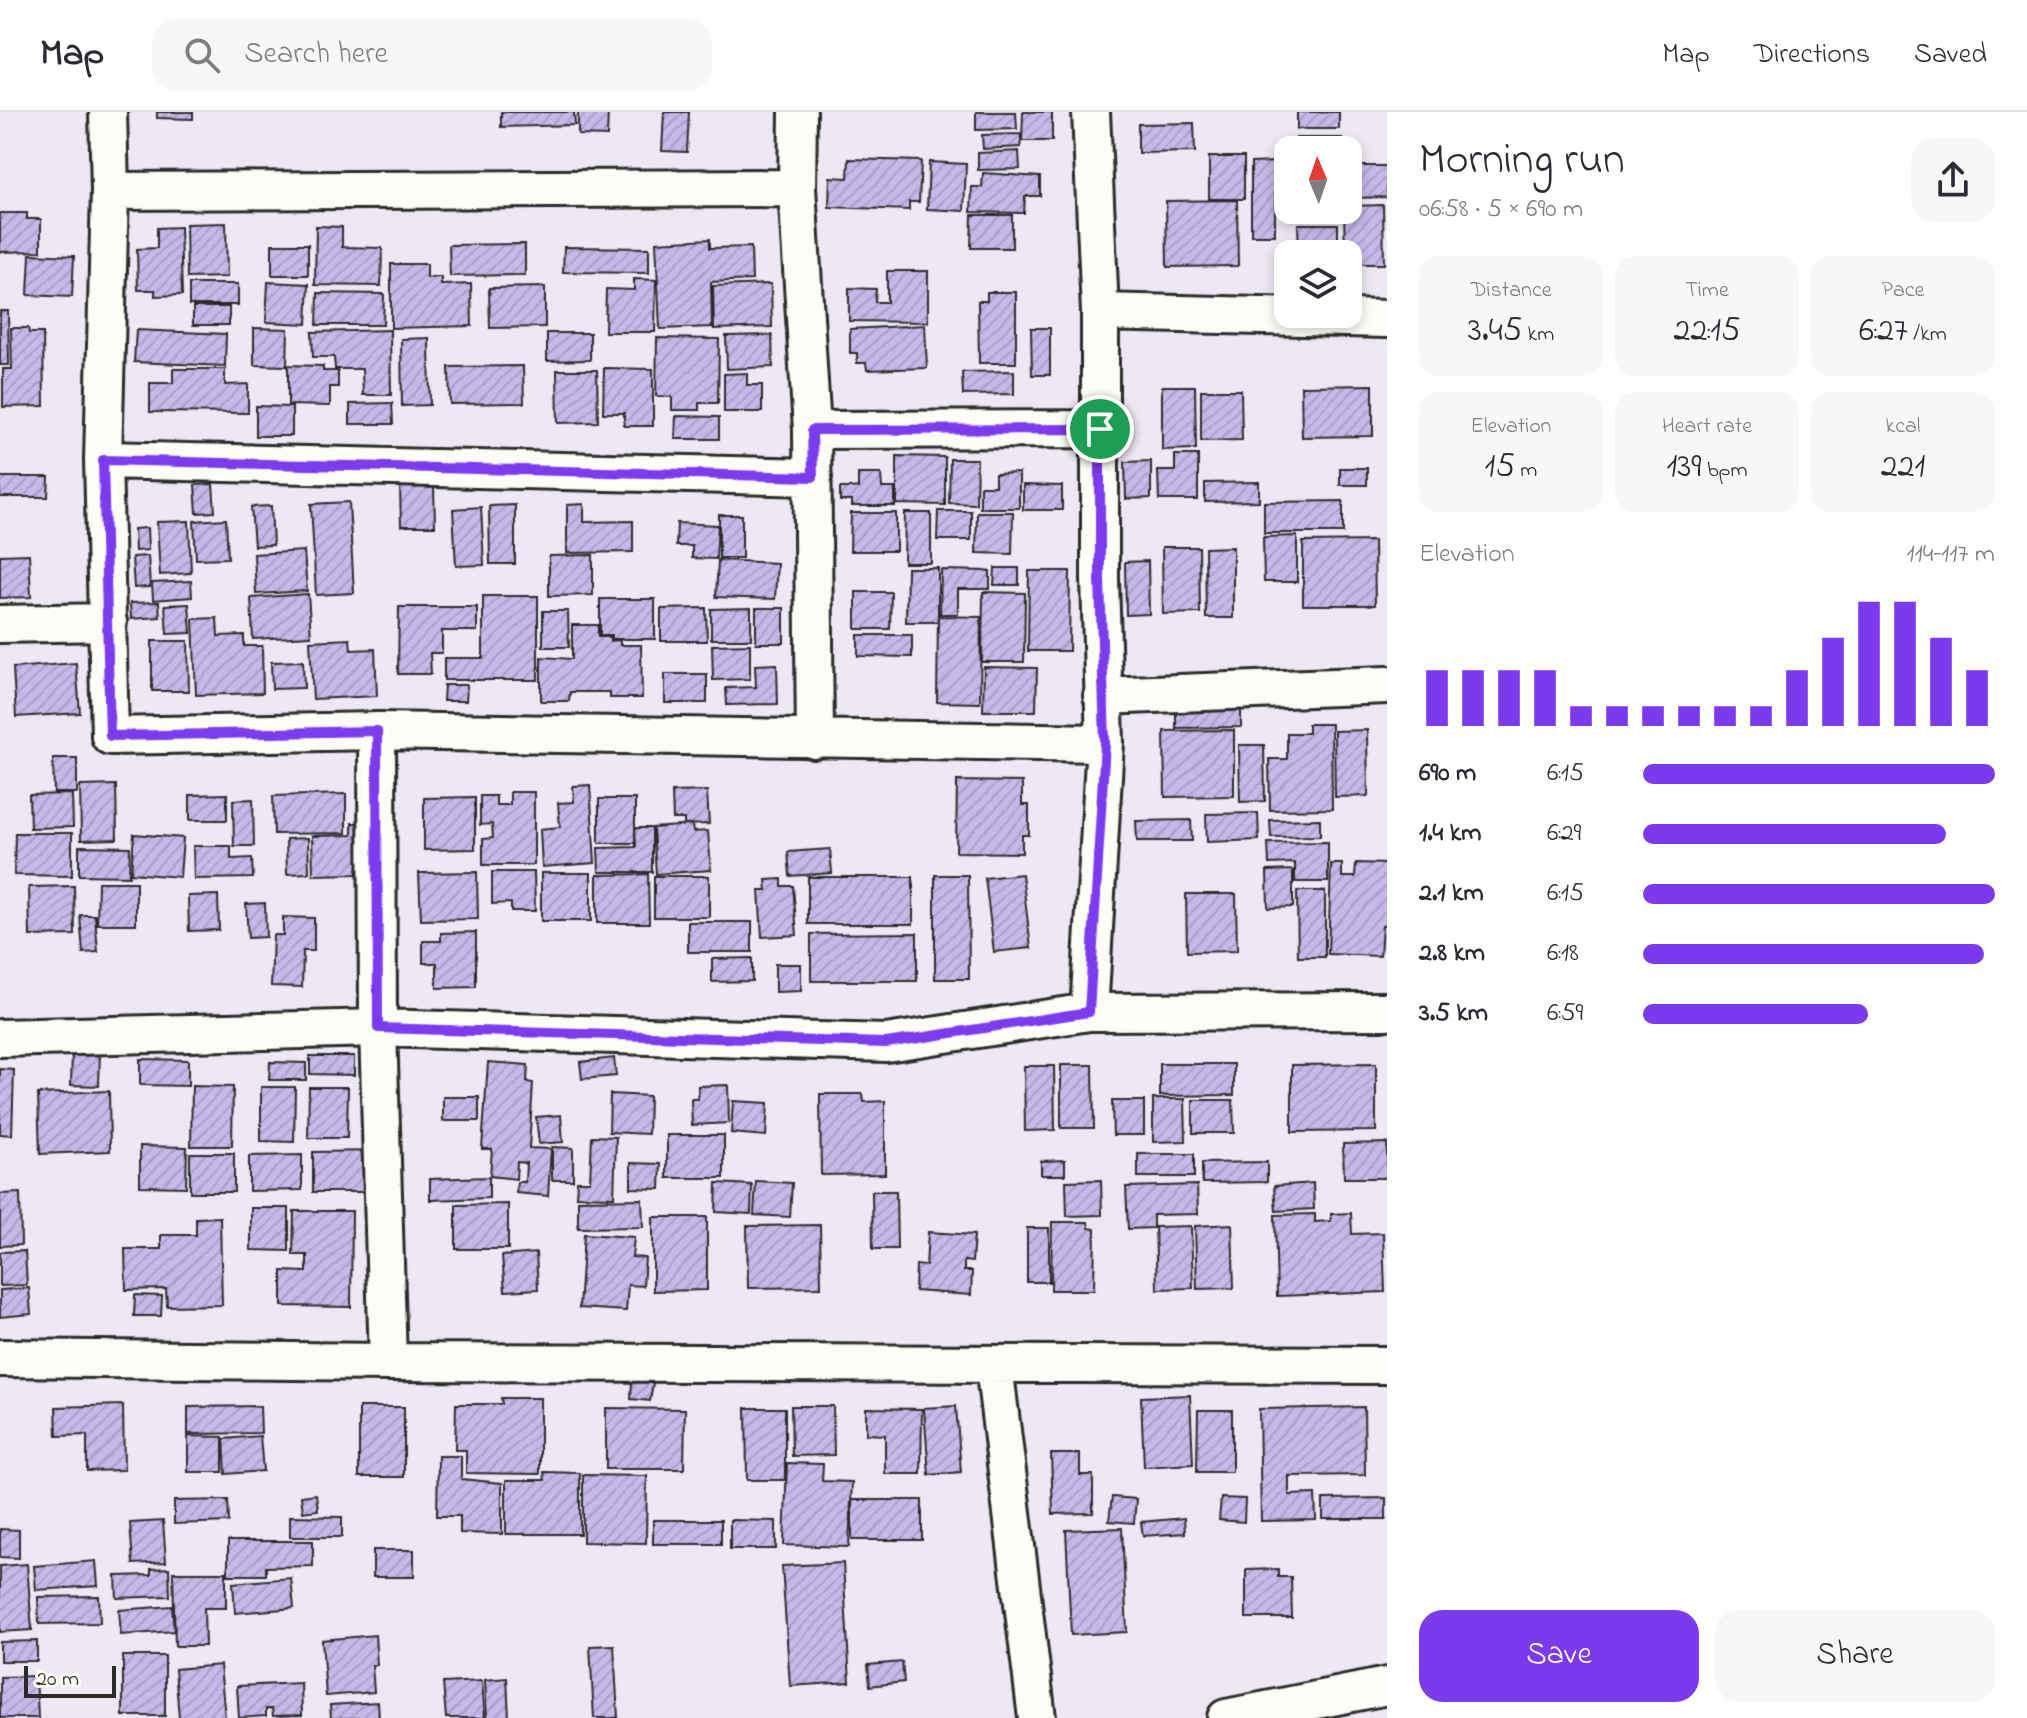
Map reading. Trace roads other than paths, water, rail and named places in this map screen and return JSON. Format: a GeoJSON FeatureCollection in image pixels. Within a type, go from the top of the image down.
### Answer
{"type":"FeatureCollection","features":[{"type":"Feature","properties":{"kind":"street"},"geometry":{"type":"LineString","coordinates":[[108,112],[110,191],[103,460],[110,736],[377,731],[1105,743]]}},
{"type":"Feature","properties":{"kind":"street"},"geometry":{"type":"LineString","coordinates":[[798,112],[797,188],[812,430],[815,740]]}},
{"type":"Feature","properties":{"kind":"street"},"geometry":{"type":"LineString","coordinates":[[1089,1012],[1105,743],[1102,696],[1100,312],[1091,112]]}},
{"type":"Feature","properties":{"kind":"street"},"geometry":{"type":"LineString","coordinates":[[110,191],[797,188]]}},
{"type":"Feature","properties":{"kind":"street"},"geometry":{"type":"LineString","coordinates":[[1100,312],[1387,319]]}},
{"type":"Feature","properties":{"kind":"street"},"geometry":{"type":"LineString","coordinates":[[812,430],[1100,429]]}},
{"type":"Feature","properties":{"kind":"street"},"geometry":{"type":"LineString","coordinates":[[103,460],[813,477]]}},
{"type":"Feature","properties":{"kind":"street"},"geometry":{"type":"LineString","coordinates":[[0,624],[108,622]]}},
{"type":"Feature","properties":{"kind":"street"},"geometry":{"type":"LineString","coordinates":[[1102,696],[1387,685]]}},
{"type":"Feature","properties":{"kind":"street"},"geometry":{"type":"LineString","coordinates":[[377,731],[378,1028],[388,1362]]}},
{"type":"Feature","properties":{"kind":"street"},"geometry":{"type":"LineString","coordinates":[[0,1038],[378,1028],[886,1043],[1089,1012],[1387,1011]]}},
{"type":"Feature","properties":{"kind":"street"},"geometry":{"type":"LineString","coordinates":[[0,1358],[1387,1365]]}},
{"type":"Feature","properties":{"kind":"street"},"geometry":{"type":"LineString","coordinates":[[994,1365],[1037,1718]]}},
{"type":"Feature","properties":{"kind":"street"},"geometry":{"type":"LineString","coordinates":[[1226,1718],[1387,1686]]}}]}
